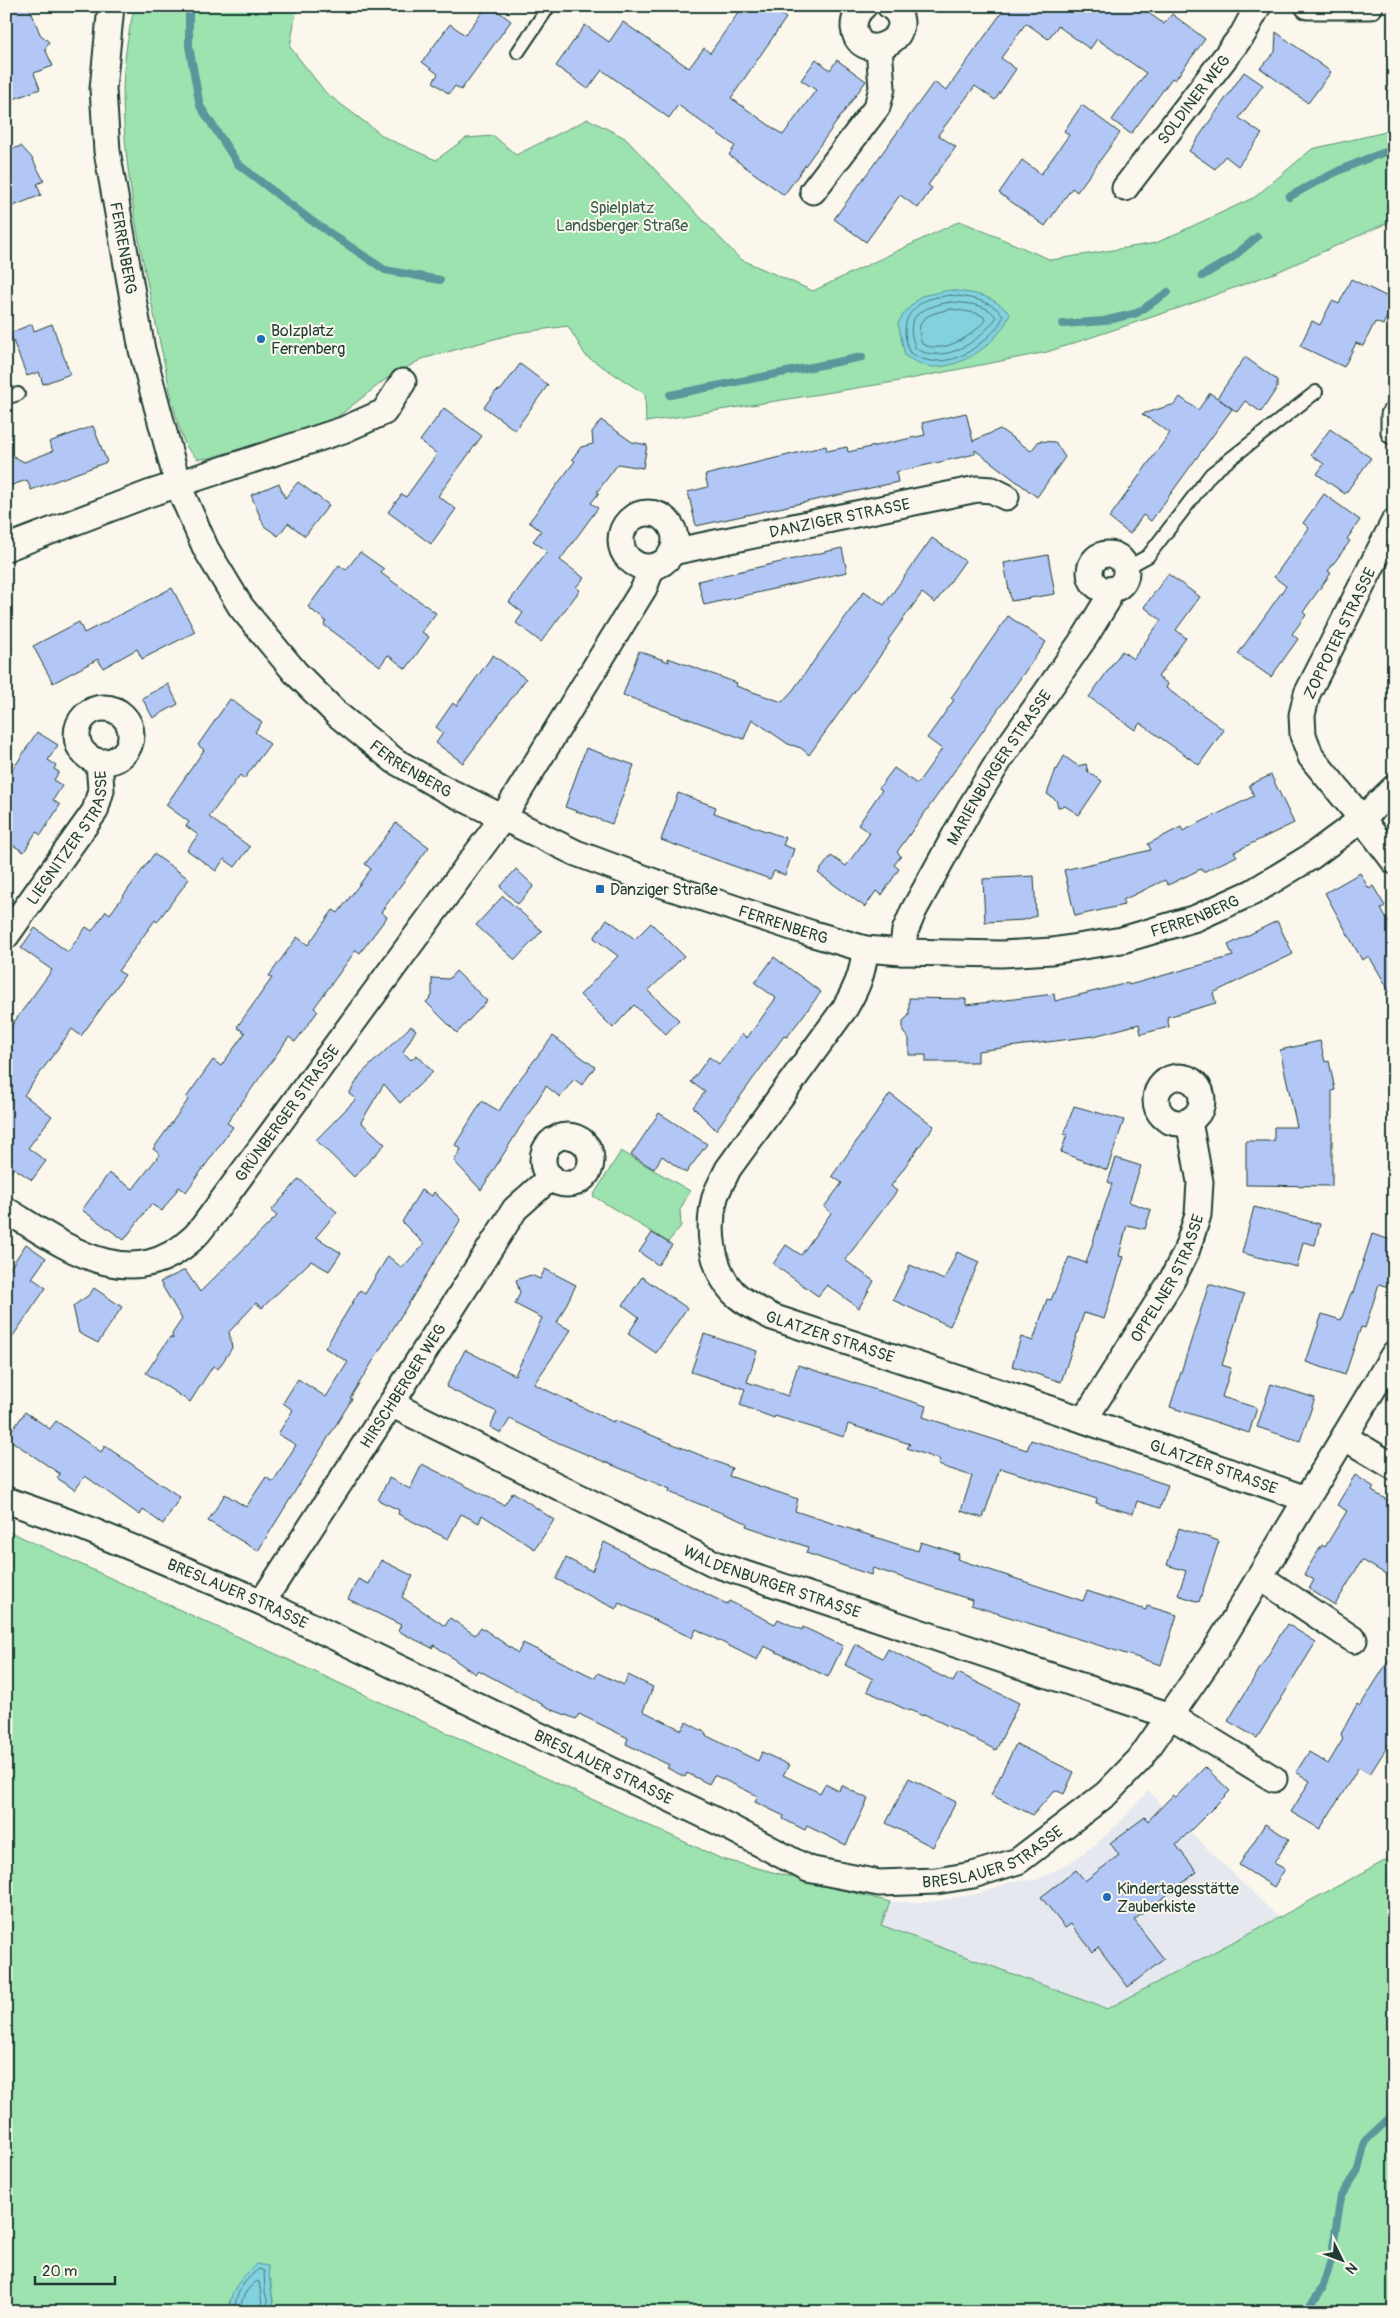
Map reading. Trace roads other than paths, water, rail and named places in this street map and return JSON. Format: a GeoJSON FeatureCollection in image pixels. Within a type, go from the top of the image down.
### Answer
{"type":"FeatureCollection","features":[{"type":"Feature","properties":{"kind":"street","name":"FERRENBERG"},"geometry":{"type":"LineString","coordinates":[[111,6],[103,89],[107,151],[142,350],[178,485],[206,549],[241,607],[295,672],[338,714],[395,761],[502,819],[576,853],[657,883],[810,934],[865,948],[902,952],[1001,954],[1052,951],[1122,940],[1196,918],[1253,892],[1312,856],[1362,819],[1394,788]]}},
{"type":"Feature","properties":{"kind":"street"},"geometry":{"type":"LineString","coordinates":[[864,6],[860,9],[854,22],[857,35],[866,45],[879,47],[892,42],[900,28],[897,14],[890,6]]}},
{"type":"Feature","properties":{"kind":"street","name":"SOLDINER WEG"},"geometry":{"type":"LineString","coordinates":[[1125,188],[1243,34],[1258,6]]}},
{"type":"Feature","properties":{"kind":"street"},"geometry":{"type":"LineString","coordinates":[[1308,6],[1370,6]]}},
{"type":"Feature","properties":{"kind":"street"},"geometry":{"type":"LineString","coordinates":[[813,191],[878,107],[882,88],[879,47]]}},
{"type":"Feature","properties":{"kind":"street"},"geometry":{"type":"LineString","coordinates":[[6,548],[148,494],[343,430],[384,412],[403,382]]}},
{"type":"Feature","properties":{"kind":"street"},"geometry":{"type":"LineString","coordinates":[[1394,415],[1394,432]]}},
{"type":"Feature","properties":{"kind":"street","name":"DANZIGER STRASSE"},"geometry":{"type":"LineString","coordinates":[[502,819],[662,560],[978,488],[992,490],[1006,497]]}},
{"type":"Feature","properties":{"kind":"street","name":"ZOPPOTER STRASSE"},"geometry":{"type":"LineString","coordinates":[[1362,819],[1312,757],[1303,735],[1302,715],[1307,694],[1394,522]]}},
{"type":"Feature","properties":{"kind":"street"},"geometry":{"type":"LineString","coordinates":[[1108,590],[1097,586],[1090,577],[1091,565],[1094,560],[1103,554],[1109,553],[1120,558],[1126,568]]}},
{"type":"Feature","properties":{"kind":"street","name":"MARIENBURGER STRASSE"},"geometry":{"type":"LineString","coordinates":[[902,952],[904,931],[970,808],[1000,759],[1085,637],[1107,601],[1108,590],[1122,583],[1126,568]]}},
{"type":"Feature","properties":{"kind":"street","name":"LIEGNITZER STRASSE"},"geometry":{"type":"LineString","coordinates":[[6,936],[95,811],[101,790],[100,762]]}},
{"type":"Feature","properties":{"kind":"street","name":"GRÜNBERGER STRASSE"},"geometry":{"type":"LineString","coordinates":[[6,1210],[61,1244],[94,1260],[111,1264],[130,1265],[156,1260],[172,1254],[192,1239],[211,1216],[502,819]]}},
{"type":"Feature","properties":{"kind":"street"},"geometry":{"type":"LineString","coordinates":[[1362,819],[1394,861]]}},
{"type":"Feature","properties":{"kind":"street","name":"GLATZER STRASSE"},"geometry":{"type":"LineString","coordinates":[[865,948],[864,969],[858,985],[845,1008],[728,1170],[715,1197],[711,1227],[714,1255],[733,1292],[751,1306],[772,1317],[1084,1420],[1306,1499]]}},
{"type":"Feature","properties":{"kind":"street","name":"OPPELNER STRASSE"},"geometry":{"type":"LineString","coordinates":[[1084,1420],[1172,1280],[1186,1252],[1198,1215],[1200,1182],[1189,1121]]}},
{"type":"Feature","properties":{"kind":"street","name":"HIRSCHBERGER WEG"},"geometry":{"type":"LineString","coordinates":[[262,1602],[515,1209],[551,1178]]}},
{"type":"Feature","properties":{"kind":"street","name":"BRESLAUER STRASSE"},"geometry":{"type":"LineString","coordinates":[[6,1500],[85,1528],[262,1602],[729,1827],[808,1869],[879,1883],[936,1880],[973,1876],[1018,1860],[1106,1794],[1140,1759],[1215,1651],[1394,1354]]}},
{"type":"Feature","properties":{"kind":"street","name":"WALDENBURGER STRASSE"},"geometry":{"type":"LineString","coordinates":[[391,1404],[715,1564],[1171,1716]]}},
{"type":"Feature","properties":{"kind":"street"},"geometry":{"type":"LineString","coordinates":[[1344,1437],[1394,1467]]}},
{"type":"Feature","properties":{"kind":"street"},"geometry":{"type":"LineString","coordinates":[[1260,1577],[1354,1640]]}},
{"type":"Feature","properties":{"kind":"street"},"geometry":{"type":"LineString","coordinates":[[1171,1716],[1274,1779]]}},
{"type":"Feature","properties":{"kind":"lane"},"geometry":{"type":"LineString","coordinates":[[518,52],[548,6]]}},
{"type":"Feature","properties":{"kind":"lane","name":"MARIENBURGER STRASSE"},"geometry":{"type":"LineString","coordinates":[[1126,568],[1148,556],[1212,474],[1316,392]]}},
{"type":"Feature","properties":{"kind":"water"},"geometry":{"type":"Polygon","coordinates":[[[950,290],[976,294],[996,302],[1010,314],[1005,324],[998,334],[980,351],[957,363],[934,367],[905,356],[898,323],[905,312],[921,296],[950,290]]]}},
{"type":"Feature","properties":{"kind":"water"},"geometry":{"type":"Polygon","coordinates":[[[256,2264],[268,2266],[274,2312],[231,2312],[230,2305],[233,2291],[256,2264]]]}},
{"type":"Feature","properties":{"kind":"waterway"},"geometry":{"type":"LineString","coordinates":[[189,6],[189,46],[200,106],[238,164],[309,219],[385,270],[440,280]]}},
{"type":"Feature","properties":{"kind":"waterway"},"geometry":{"type":"LineString","coordinates":[[1289,197],[1340,170],[1394,149]]}},
{"type":"Feature","properties":{"kind":"waterway"},"geometry":{"type":"LineString","coordinates":[[1202,276],[1232,258],[1257,237]]}},
{"type":"Feature","properties":{"kind":"waterway"},"geometry":{"type":"LineString","coordinates":[[1063,324],[1104,321],[1137,313],[1168,292]]}},
{"type":"Feature","properties":{"kind":"waterway"},"geometry":{"type":"LineString","coordinates":[[670,395],[862,357]]}},
{"type":"Feature","properties":{"kind":"waterway"},"geometry":{"type":"LineString","coordinates":[[1306,2312],[1322,2289],[1331,2260],[1341,2196],[1358,2170],[1365,2141],[1394,2114]]}},
{"type":"Feature","properties":{"kind":"place","name":"Bolzplatz Ferrenberg"},"geometry":{"type":"Point","coordinates":[261,339]}},
{"type":"Feature","properties":{"kind":"place","name":"Danziger Straße"},"geometry":{"type":"Point","coordinates":[600,889]}},
{"type":"Feature","properties":{"kind":"place","name":"Kindertagesstätte Zauberkiste"},"geometry":{"type":"Point","coordinates":[1107,1897]}},
{"type":"Feature","properties":{"kind":"park label","name":"Spielplatz Landsberger Straße"},"geometry":{"type":"Point","coordinates":[622,216]}}]}
